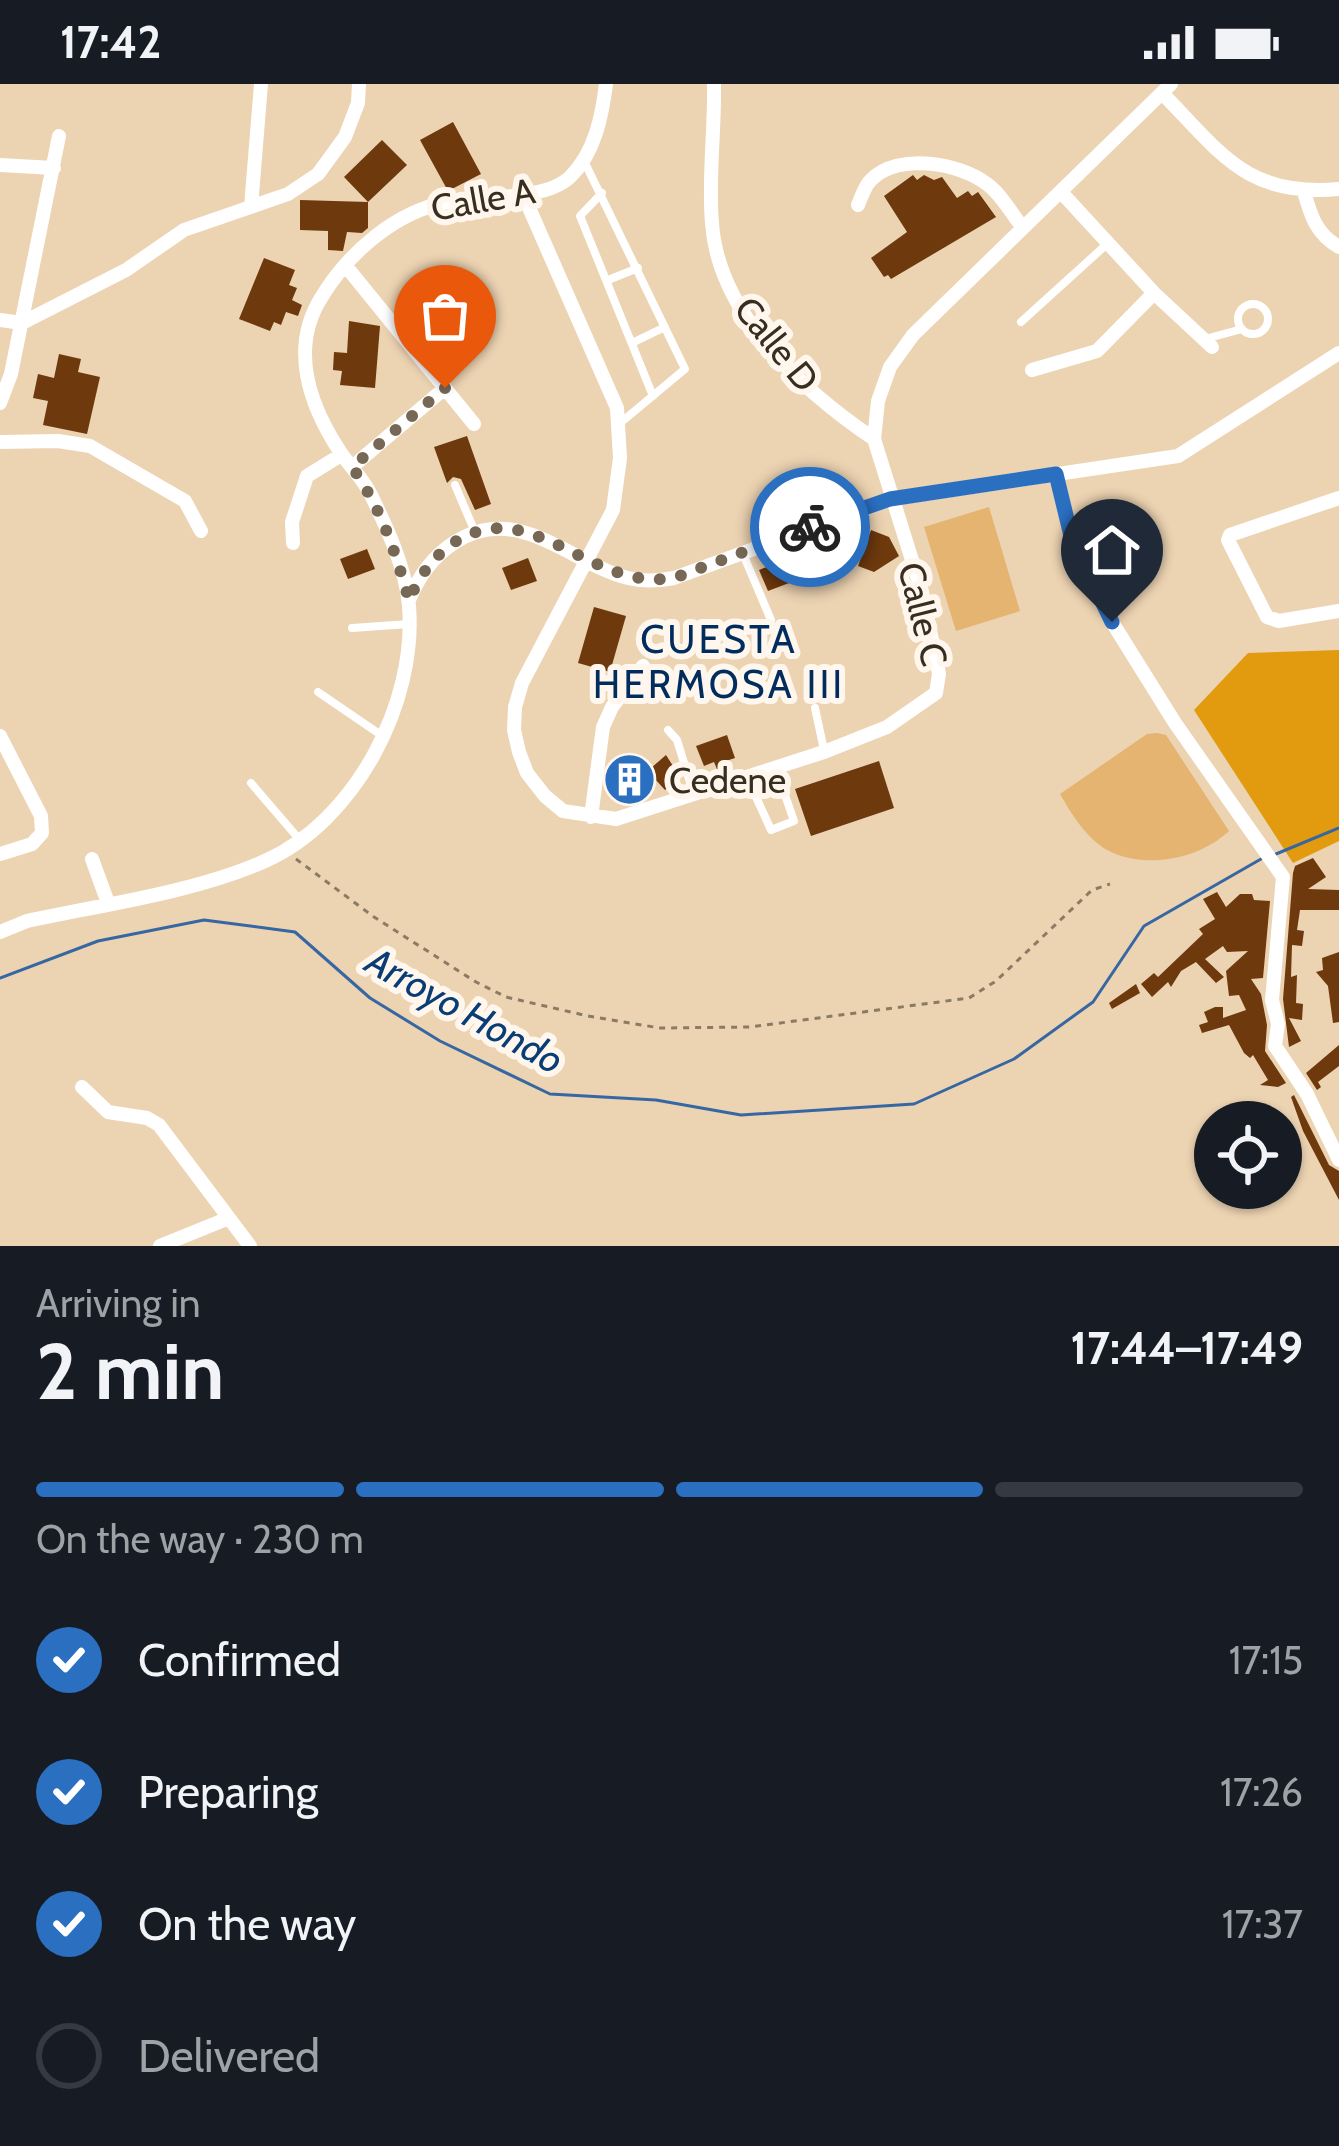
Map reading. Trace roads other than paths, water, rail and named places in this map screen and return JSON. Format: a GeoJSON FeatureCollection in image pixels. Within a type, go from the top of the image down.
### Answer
{"type":"FeatureCollection","features":[{"type":"Feature","properties":{"kind":"street"},"geometry":{"type":"LineString","coordinates":[[251,207],[261,84]]}},
{"type":"Feature","properties":{"kind":"street"},"geometry":{"type":"LineString","coordinates":[[0,320],[22,323],[126,270],[184,230],[289,194],[318,174],[345,137],[358,104],[359,84]]}},
{"type":"Feature","properties":{"kind":"street","name":"Calle A"},"geometry":{"type":"LineString","coordinates":[[0,932],[27,921],[211,879],[285,850],[357,784],[384,737],[399,695],[409,601],[393,545],[368,489],[316,412],[304,341],[320,299],[344,266],[384,230],[417,210],[523,194],[570,178],[594,140],[606,84]]}},
{"type":"Feature","properties":{"kind":"street","name":"Calle D"},"geometry":{"type":"LineString","coordinates":[[714,84],[712,226],[719,265],[753,324],[796,377],[874,439]]}},
{"type":"Feature","properties":{"kind":"street"},"geometry":{"type":"LineString","coordinates":[[1166,88],[1229,161],[1265,183],[1304,192],[1339,189]]}},
{"type":"Feature","properties":{"kind":"street","name":"Calle C"},"geometry":{"type":"LineString","coordinates":[[591,817],[616,819],[887,728],[924,704],[940,684],[922,592],[874,439],[878,401],[890,367],[913,334],[1166,88]]}},
{"type":"Feature","properties":{"kind":"street"},"geometry":{"type":"LineString","coordinates":[[0,403],[22,323],[59,136]]}},
{"type":"Feature","properties":{"kind":"street"},"geometry":{"type":"LineString","coordinates":[[858,205],[871,180],[894,167],[933,164],[961,170],[990,185],[1023,228]]}},
{"type":"Feature","properties":{"kind":"street"},"geometry":{"type":"LineString","coordinates":[[0,165],[54,168]]}},
{"type":"Feature","properties":{"kind":"street"},"geometry":{"type":"LineString","coordinates":[[1061,192],[1154,293],[1208,343]]}},
{"type":"Feature","properties":{"kind":"street"},"geometry":{"type":"LineString","coordinates":[[1304,192],[1311,218],[1324,238],[1339,247]]}},
{"type":"Feature","properties":{"kind":"street"},"geometry":{"type":"LineString","coordinates":[[523,194],[617,408],[620,458],[613,510],[522,683],[514,730],[527,773],[563,811],[591,817],[603,727],[612,707],[643,667]]}},
{"type":"Feature","properties":{"kind":"street"},"geometry":{"type":"LineString","coordinates":[[344,266],[474,424]]}},
{"type":"Feature","properties":{"kind":"street"},"geometry":{"type":"LineString","coordinates":[[1032,370],[1096,351],[1154,293]]}},
{"type":"Feature","properties":{"kind":"street"},"geometry":{"type":"LineString","coordinates":[[409,601],[419,575],[439,553],[475,533],[524,532],[617,575],[654,581],[674,578],[890,499],[1178,455],[1204,443],[1339,353]]}},
{"type":"Feature","properties":{"kind":"street"},"geometry":{"type":"LineString","coordinates":[[293,543],[292,522],[307,476],[347,461],[445,388]]}},
{"type":"Feature","properties":{"kind":"street"},"geometry":{"type":"LineString","coordinates":[[0,442],[90,446],[185,501],[201,531]]}},
{"type":"Feature","properties":{"kind":"street"},"geometry":{"type":"LineString","coordinates":[[1056,474],[1072,540],[1112,622],[1283,877],[1272,1000],[1278,1024],[1275,1046],[1307,1094],[1339,1160]]}},
{"type":"Feature","properties":{"kind":"street"},"geometry":{"type":"LineString","coordinates":[[1339,497],[1230,535],[1228,540],[1272,621],[1339,611]]}},
{"type":"Feature","properties":{"kind":"street"},"geometry":{"type":"LineString","coordinates":[[0,736],[40,816],[42,833],[32,844],[0,854]]}},
{"type":"Feature","properties":{"kind":"street"},"geometry":{"type":"LineString","coordinates":[[92,859],[108,904]]}},
{"type":"Feature","properties":{"kind":"street"},"geometry":{"type":"LineString","coordinates":[[82,1087],[108,1112],[159,1124],[250,1246]]}},
{"type":"Feature","properties":{"kind":"street"},"geometry":{"type":"LineString","coordinates":[[160,1246],[229,1218]]}},
{"type":"Feature","properties":{"kind":"lane"},"geometry":{"type":"LineString","coordinates":[[583,159],[685,369],[618,425]]}},
{"type":"Feature","properties":{"kind":"lane"},"geometry":{"type":"LineString","coordinates":[[602,193],[580,216],[653,396]]}},
{"type":"Feature","properties":{"kind":"lane"},"geometry":{"type":"LineString","coordinates":[[1021,322],[1108,243]]}},
{"type":"Feature","properties":{"kind":"lane"},"geometry":{"type":"LineString","coordinates":[[608,280],[638,268]]}},
{"type":"Feature","properties":{"kind":"lane"},"geometry":{"type":"LineString","coordinates":[[632,343],[665,327]]}},
{"type":"Feature","properties":{"kind":"lane"},"geometry":{"type":"LineString","coordinates":[[1208,343],[1242,329]]}},
{"type":"Feature","properties":{"kind":"lane"},"geometry":{"type":"LineString","coordinates":[[455,485],[475,533]]}},
{"type":"Feature","properties":{"kind":"lane"},"geometry":{"type":"LineString","coordinates":[[743,553],[771,620]]}},
{"type":"Feature","properties":{"kind":"lane"},"geometry":{"type":"LineString","coordinates":[[352,628],[410,624]]}},
{"type":"Feature","properties":{"kind":"lane"},"geometry":{"type":"LineString","coordinates":[[318,692],[384,737]]}},
{"type":"Feature","properties":{"kind":"lane"},"geometry":{"type":"LineString","coordinates":[[815,709],[824,752]]}},
{"type":"Feature","properties":{"kind":"lane"},"geometry":{"type":"LineString","coordinates":[[668,730],[677,740],[693,792]]}},
{"type":"Feature","properties":{"kind":"lane"},"geometry":{"type":"LineString","coordinates":[[747,777],[770,830],[794,820],[776,768]]}},
{"type":"Feature","properties":{"kind":"lane"},"geometry":{"type":"LineString","coordinates":[[251,783],[299,839]]}},
{"type":"Feature","properties":{"kind":"waterway","name":"Arroyo Hondo"},"geometry":{"type":"LineString","coordinates":[[1276,854],[1339,828]]}},
{"type":"Feature","properties":{"kind":"waterway","name":"Arroyo Hondo"},"geometry":{"type":"LineString","coordinates":[[0,978],[98,941],[204,920],[295,932],[370,998],[440,1041],[550,1094],[656,1100],[741,1115],[914,1104],[1014,1059],[1093,1002],[1144,926],[1261,859]]}},
{"type":"Feature","properties":{"kind":"place","name":"Cedene"},"geometry":{"type":"Point","coordinates":[630,780]}},
{"type":"Feature","properties":{"kind":"district","name":"CUESTA HERMOSA III"},"geometry":{"type":"Point","coordinates":[719,662]}}]}
